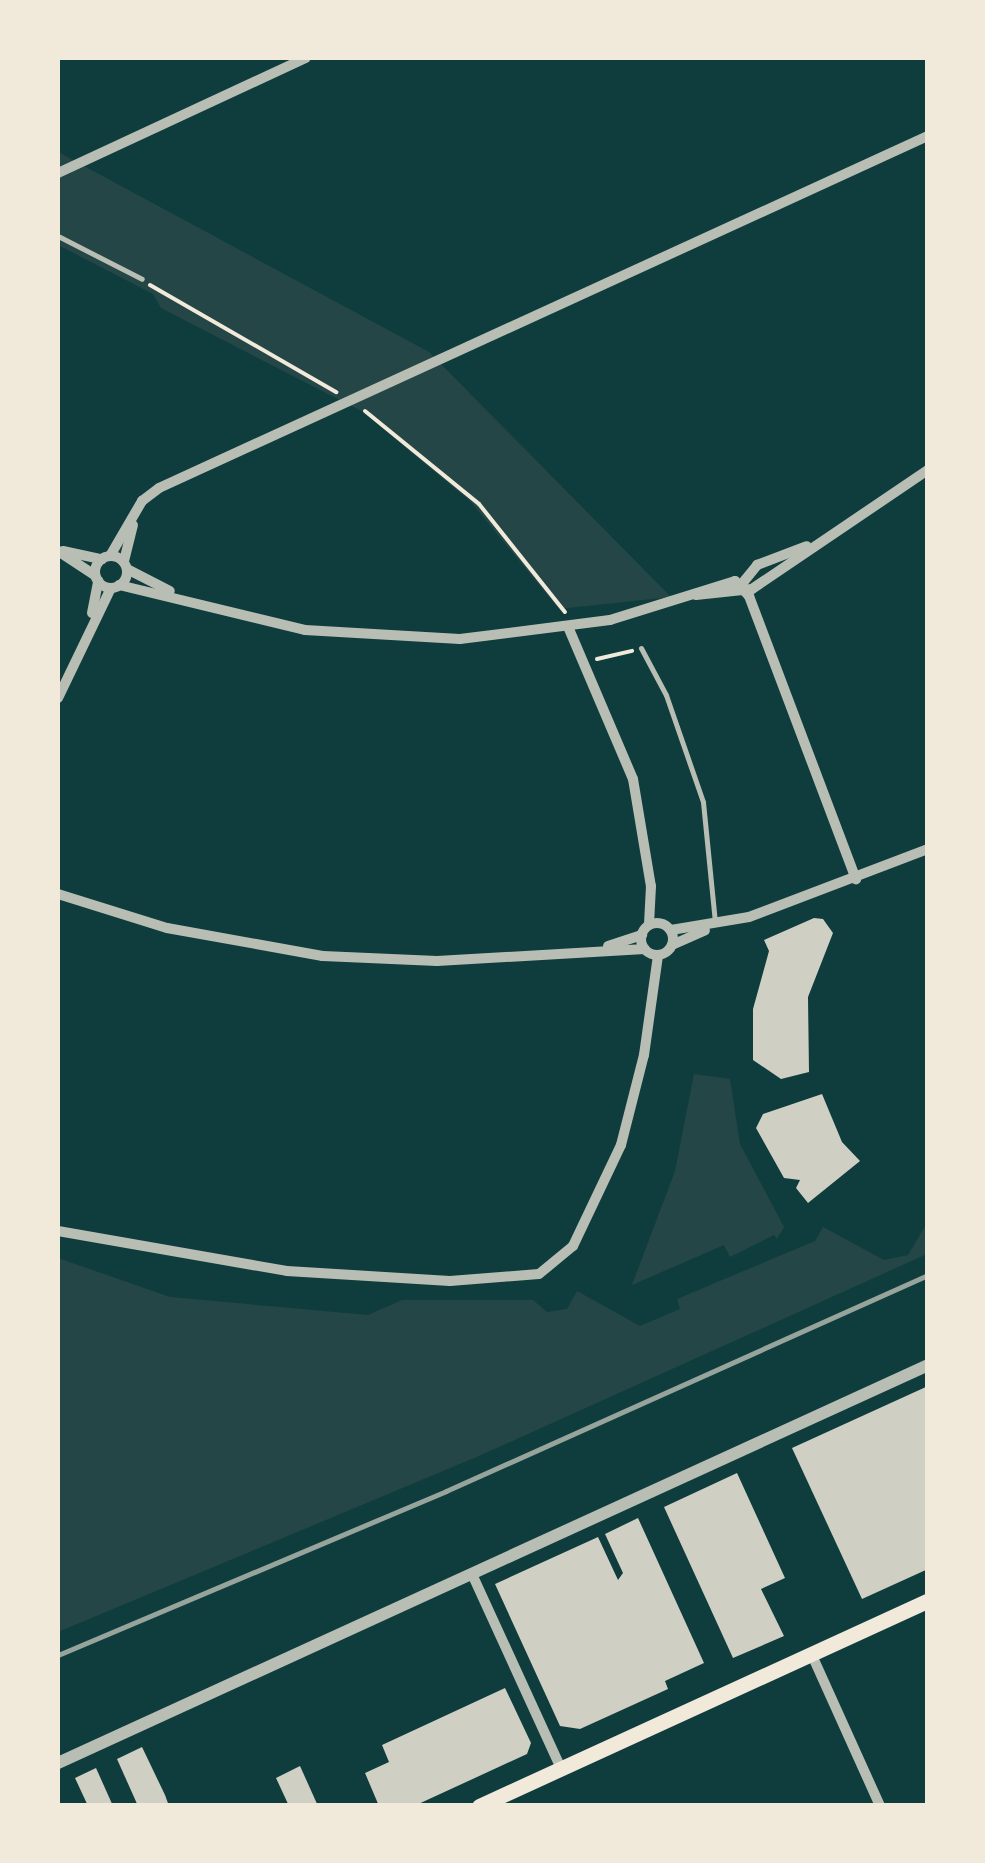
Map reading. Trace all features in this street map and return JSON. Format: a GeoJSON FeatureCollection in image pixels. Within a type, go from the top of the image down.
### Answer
{"type":"FeatureCollection","features":[{"type":"Feature","properties":{"kind":"main road"},"geometry":{"type":"LineString","coordinates":[[479,1806],[928,1600]]}},
{"type":"Feature","properties":{"kind":"street"},"geometry":{"type":"LineString","coordinates":[[58,173],[306,58]]}},
{"type":"Feature","properties":{"kind":"street"},"geometry":{"type":"LineString","coordinates":[[90,624],[97,578],[106,557],[137,510],[159,488],[928,136]]}},
{"type":"Feature","properties":{"kind":"street"},"geometry":{"type":"LineString","coordinates":[[58,550],[115,586],[181,596],[350,636],[460,639],[569,629],[694,596],[743,588],[928,470]]}},
{"type":"Feature","properties":{"kind":"street"},"geometry":{"type":"LineString","coordinates":[[58,698],[90,624],[125,565],[137,510]]}},
{"type":"Feature","properties":{"kind":"street"},"geometry":{"type":"LineString","coordinates":[[58,550],[106,557],[181,596]]}},
{"type":"Feature","properties":{"kind":"street"},"geometry":{"type":"LineString","coordinates":[[743,588],[856,880]]}},
{"type":"Feature","properties":{"kind":"street"},"geometry":{"type":"LineString","coordinates":[[569,629],[587,662],[633,779],[651,886],[672,945]]}},
{"type":"Feature","properties":{"kind":"street"},"geometry":{"type":"LineString","coordinates":[[58,894],[167,928],[323,956],[436,961],[650,951],[716,925],[856,880],[928,849]]}},
{"type":"Feature","properties":{"kind":"street"},"geometry":{"type":"LineString","coordinates":[[58,1231],[200,1261],[303,1273],[450,1281],[538,1274],[565,1257],[607,1181],[632,1108],[651,987],[645,930],[651,886]]}},
{"type":"Feature","properties":{"kind":"street"},"geometry":{"type":"LineString","coordinates":[[592,951],[645,930],[716,925]]}},
{"type":"Feature","properties":{"kind":"street"},"geometry":{"type":"LineString","coordinates":[[58,1763],[928,1365]]}},
{"type":"Feature","properties":{"kind":"street"},"geometry":{"type":"LineString","coordinates":[[472,1574],[561,1768]]}},
{"type":"Feature","properties":{"kind":"street"},"geometry":{"type":"LineString","coordinates":[[811,1654],[880,1806]]}},
{"type":"Feature","properties":{"kind":"lane"},"geometry":{"type":"LineString","coordinates":[[58,236],[142,279]]}},
{"type":"Feature","properties":{"kind":"lane"},"geometry":{"type":"LineString","coordinates":[[642,648],[666,695],[702,802],[716,925]]}},
{"type":"Feature","properties":{"kind":"path"},"geometry":{"type":"LineString","coordinates":[[142,279],[350,400],[479,504],[566,613],[569,629]]}},
{"type":"Feature","properties":{"kind":"path"},"geometry":{"type":"LineString","coordinates":[[587,662],[642,648]]}},
{"type":"Feature","properties":{"kind":"shaded area"},"geometry":{"type":"Polygon","coordinates":[[[58,152],[429,352],[671,597],[559,609],[470,501],[363,412],[161,308],[153,294],[58,245],[58,152]]]}},
{"type":"Feature","properties":{"kind":"shaded area"},"geometry":{"type":"Polygon","coordinates":[[[694,1074],[730,1079],[740,1144],[784,1227],[777,1239],[774,1235],[730,1257],[724,1245],[632,1285],[675,1171],[694,1074]]]}},
{"type":"Feature","properties":{"kind":"shaded area"},"geometry":{"type":"Polygon","coordinates":[[[927,1223],[927,1254],[479,1456],[58,1632],[58,1258],[170,1297],[368,1315],[402,1300],[533,1300],[547,1312],[567,1309],[577,1291],[640,1326],[680,1309],[677,1299],[815,1241],[823,1227],[884,1260],[908,1255],[927,1223]]]}},
{"type":"Feature","properties":{"kind":"building"},"geometry":{"type":"Polygon","coordinates":[[[814,918],[823,919],[833,933],[808,997],[809,1072],[781,1079],[753,1060],[753,1009],[769,951],[764,940],[814,918]]]}},
{"type":"Feature","properties":{"kind":"building"},"geometry":{"type":"Polygon","coordinates":[[[822,1094],[842,1142],[860,1161],[808,1203],[796,1188],[800,1180],[784,1178],[756,1128],[763,1114],[822,1094]]]}},
{"type":"Feature","properties":{"kind":"building"},"geometry":{"type":"Polygon","coordinates":[[[928,1386],[928,1569],[862,1599],[792,1448],[928,1386]]]}},
{"type":"Feature","properties":{"kind":"building"},"geometry":{"type":"Polygon","coordinates":[[[737,1473],[785,1578],[761,1589],[784,1636],[733,1658],[664,1507],[737,1473]]]}},
{"type":"Feature","properties":{"kind":"building"},"geometry":{"type":"Polygon","coordinates":[[[638,1518],[704,1663],[665,1681],[668,1689],[580,1729],[560,1726],[495,1584],[598,1537],[618,1580],[623,1573],[605,1534],[638,1518]]]}},
{"type":"Feature","properties":{"kind":"building"},"geometry":{"type":"Polygon","coordinates":[[[505,1688],[531,1743],[527,1754],[414,1806],[379,1806],[365,1773],[389,1762],[382,1745],[505,1688]]]}},
{"type":"Feature","properties":{"kind":"building"},"geometry":{"type":"Polygon","coordinates":[[[142,1747],[169,1806],[138,1806],[117,1759],[142,1747]]]}},
{"type":"Feature","properties":{"kind":"building"},"geometry":{"type":"Polygon","coordinates":[[[300,1766],[318,1806],[289,1806],[276,1778],[300,1766]]]}},
{"type":"Feature","properties":{"kind":"building"},"geometry":{"type":"Polygon","coordinates":[[[96,1768],[113,1806],[88,1806],[75,1778],[96,1768]]]}},
{"type":"Feature","properties":{"kind":"railway"},"geometry":{"type":"LineString","coordinates":[[58,1655],[446,1491],[928,1275]]}}]}
